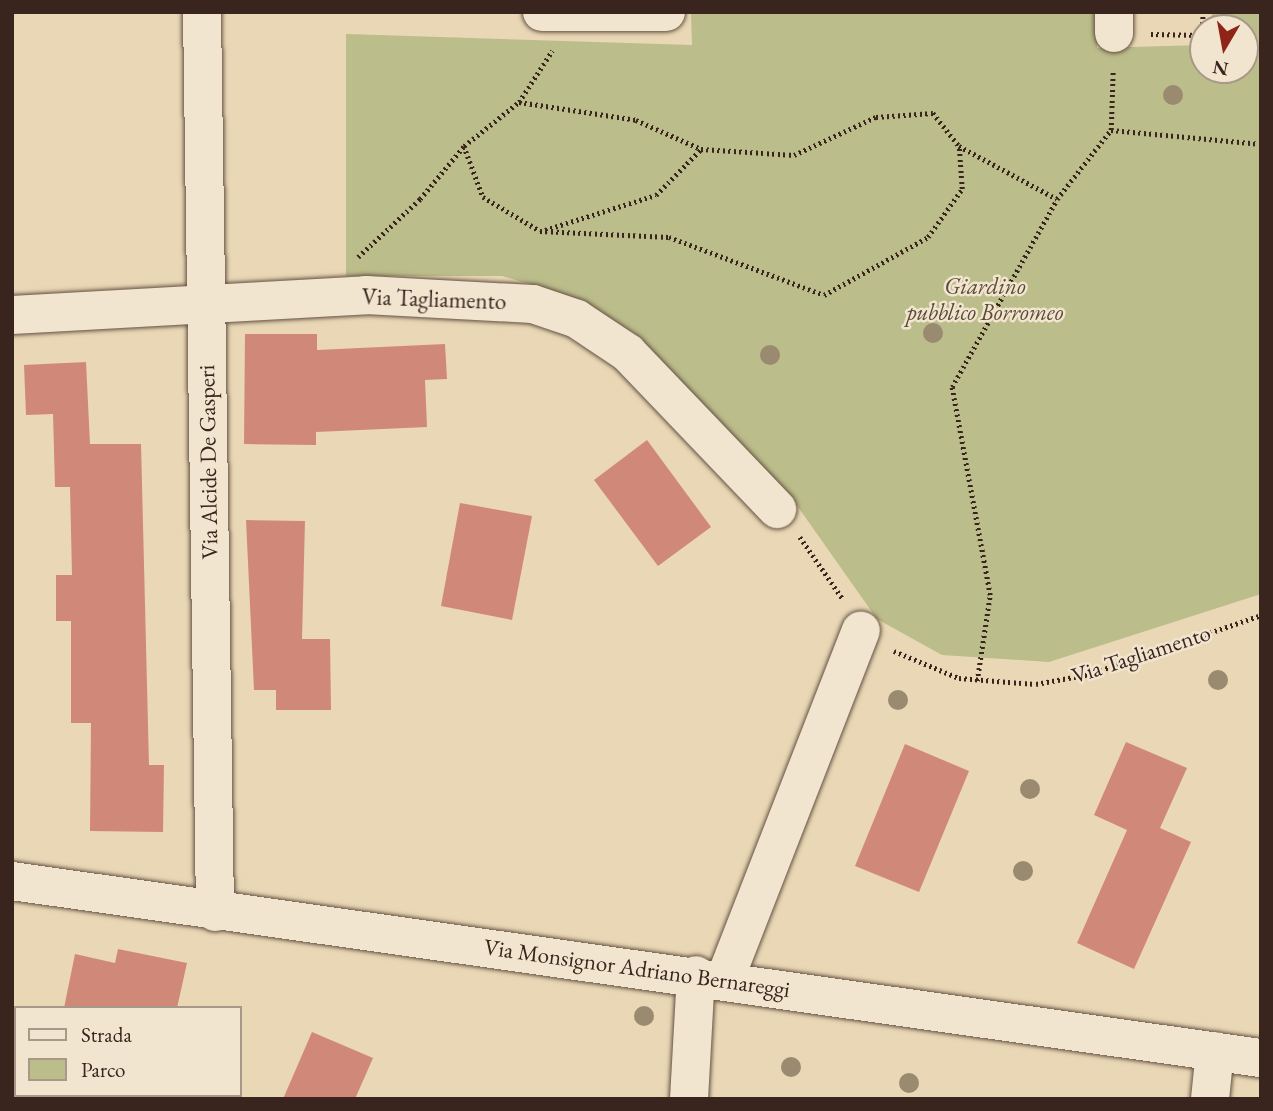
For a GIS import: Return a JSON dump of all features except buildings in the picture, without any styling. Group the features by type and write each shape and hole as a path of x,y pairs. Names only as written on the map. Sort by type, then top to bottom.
{"street":[{"name":"Via Alcide De Gasperi","path":"202,12 215,912"},
{"path":"542,12 666,14"},
{"name":"Via Tagliamento","path":"12,315 323,297 475,298 533,304 577,319 628,353 778,509"},
{"path":"689,1099 710,977 861,631"},
{"name":"Via Monsignor Adriano Bernareggi","path":"12,881 215,912 710,977 1261,1058"},
{"path":"1210,1099 1215,1051"}],"path":[{"path":"519,102 636,120 701,149 794,155 876,117 933,113 959,146 1057,199 1111,130 1114,23 1202,35 1203,12"},
{"path":"323,297 464,146 519,102 576,13"},
{"path":"1111,130 1261,144"},
{"path":"464,146 483,197 540,231 669,237 824,295 929,237 962,189 959,146"},
{"path":"540,231 656,195 701,149"},
{"name":"Via Tagliamento","path":"1057,199 952,387 990,595 977,681 1036,684 1090,674 1261,615"}],"green space":[{"name":"Giardino pubblico Borromeo","path":"691,12 1098,12 1097,48 1189,45 1189,84 1259,84 1259,14 1212,14 1261,12 1261,594 1049,662 942,655 877,619 791,497 633,332 561,293 502,276 346,276 346,34 692,45"}]}
